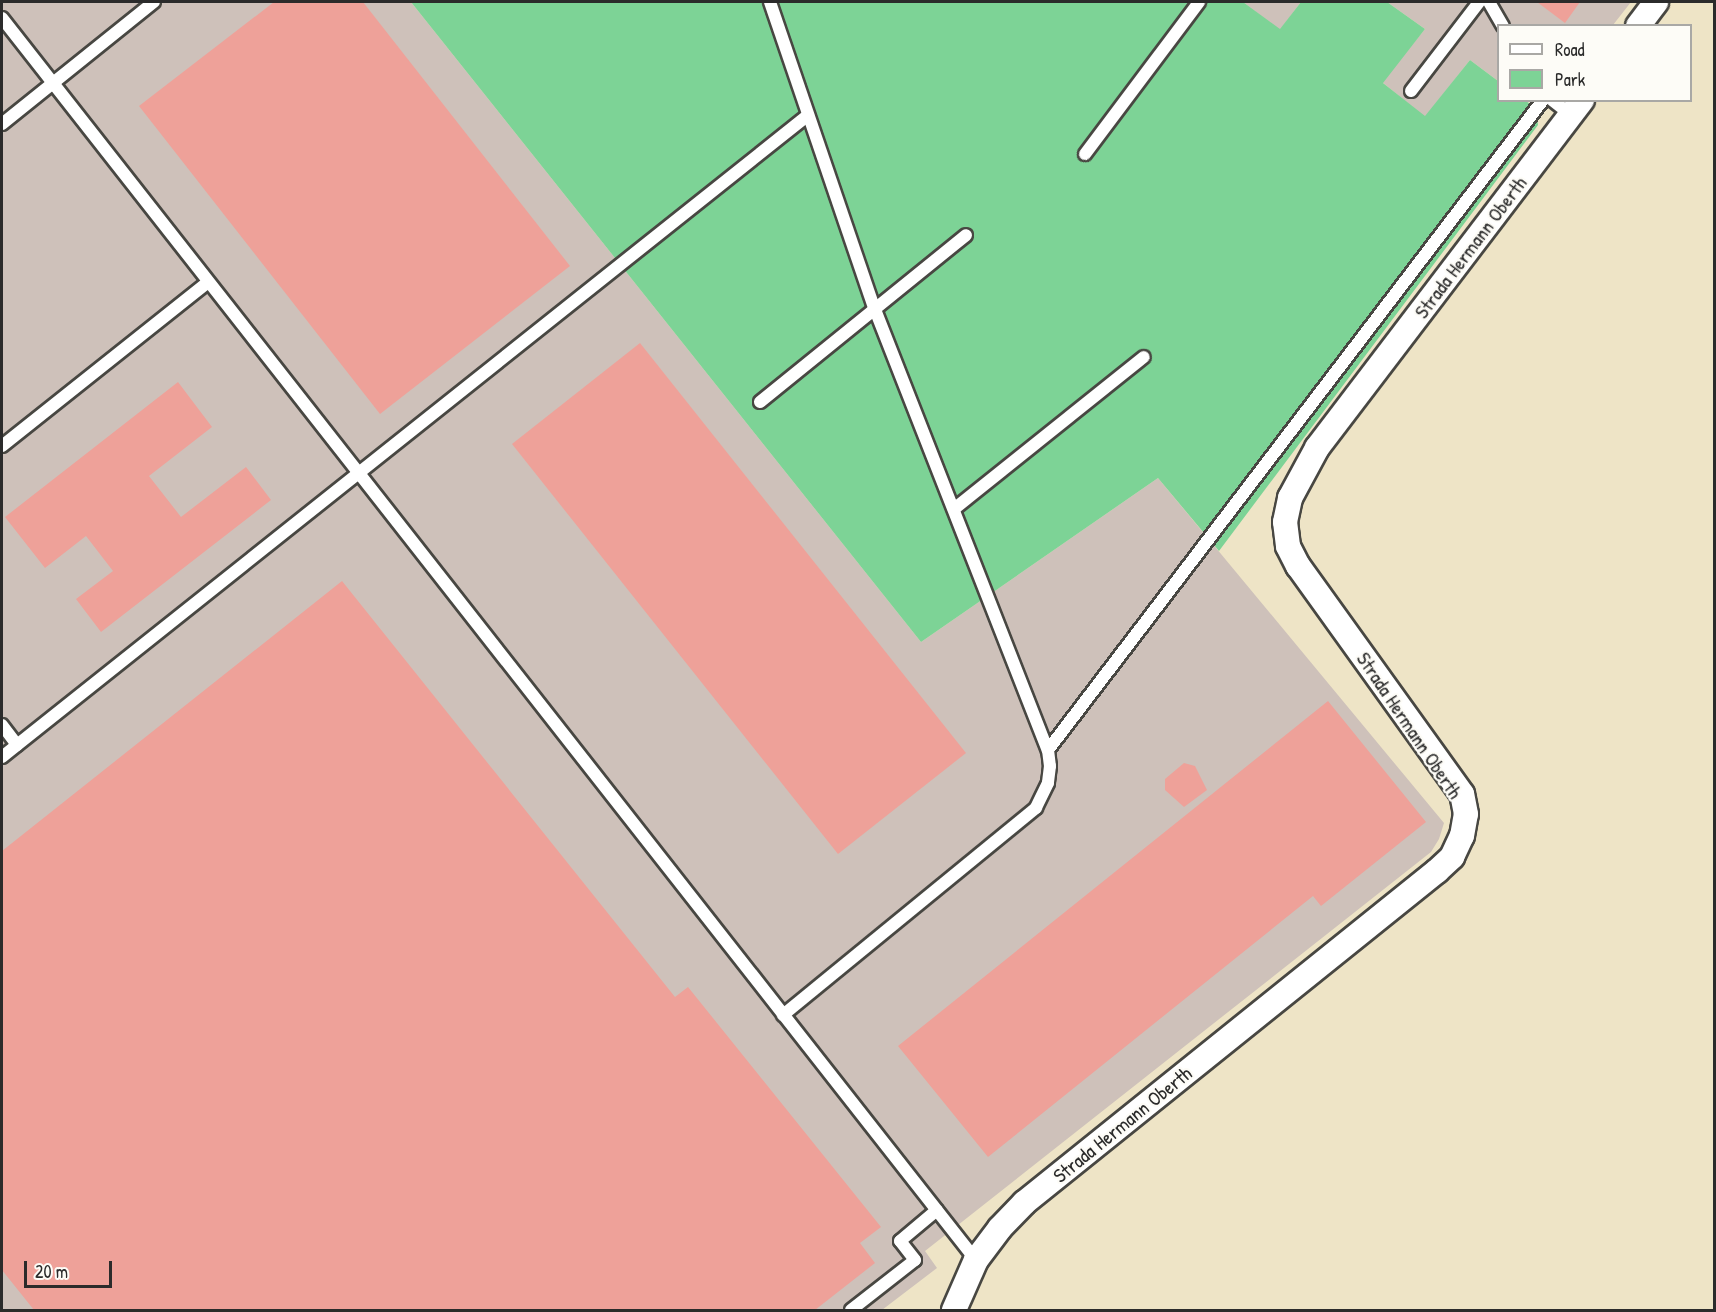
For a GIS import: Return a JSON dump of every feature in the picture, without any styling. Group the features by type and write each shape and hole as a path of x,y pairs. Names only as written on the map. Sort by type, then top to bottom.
{"street":[{"path":"1640,24 1656,2"},
{"name":"Strada Hermann Oberth","path":"954,1311 976,1260 1000,1228 1024,1203 1452,857 1462,836 1466,814 1462,794 1298,566 1288,546 1285,522 1290,498 1317,448 1576,108"}],"lane":[{"path":"2,124 153,2"},
{"path":"770,2 874,307 1048,750 1050,766 1048,783 1036,808 783,1015"},
{"path":"1085,154 1199,2"},
{"path":"1411,91 1479,2"},
{"path":"1489,2 1502,24"},
{"path":"2,18 976,1260"},
{"path":"1048,750 1540,102"},
{"path":"1558,102 1576,108"},
{"path":"2,757 807,116"},
{"path":"760,402 874,307 966,235"},
{"path":"2,446 208,282"},
{"path":"954,509 1144,357"},
{"path":"2,725 17,744"},
{"path":"851,1311 915,1260 900,1240 937,1210"}],"shaded area":[{"path":"2,2 411,2 921,642 1158,478 1444,823 1439,839 1431,852 925,1251 937,1268 882,1310 2,1310"},
{"path":"1243,2 1301,2 1280,30"},
{"path":"1387,2 1631,2 1614,24 1497,24 1497,80 1470,60 1425,117 1382,82 1425,29"}],"green space":[{"path":"411,2 1243,2 1280,29 1301,2 1387,2 1425,29 1383,83 1425,116 1470,60 1497,80 1497,102 1527,102 1536,108 1538,125 1219,551 1158,478 921,642"}],"building":[{"path":"274,2 363,2 570,266 380,414 139,106"},
{"path":"1537,2 1580,2 1565,23"},
{"path":"640,343 966,753 838,854 512,444"},
{"path":"178,382 212,427 149,476 181,517 246,467 271,500 101,632 76,599 113,571 86,536 45,568 5,517"},
{"path":"342,581 675,997 688,987 881,1227 860,1243 875,1263 815,1310 34,1310 2,1270 2,851"},
{"path":"1328,701 1426,822 1321,906 1313,896 988,1157 898,1046"},
{"path":"1184,763 1195,766 1207,790 1184,807 1165,790 1165,779"}]}
